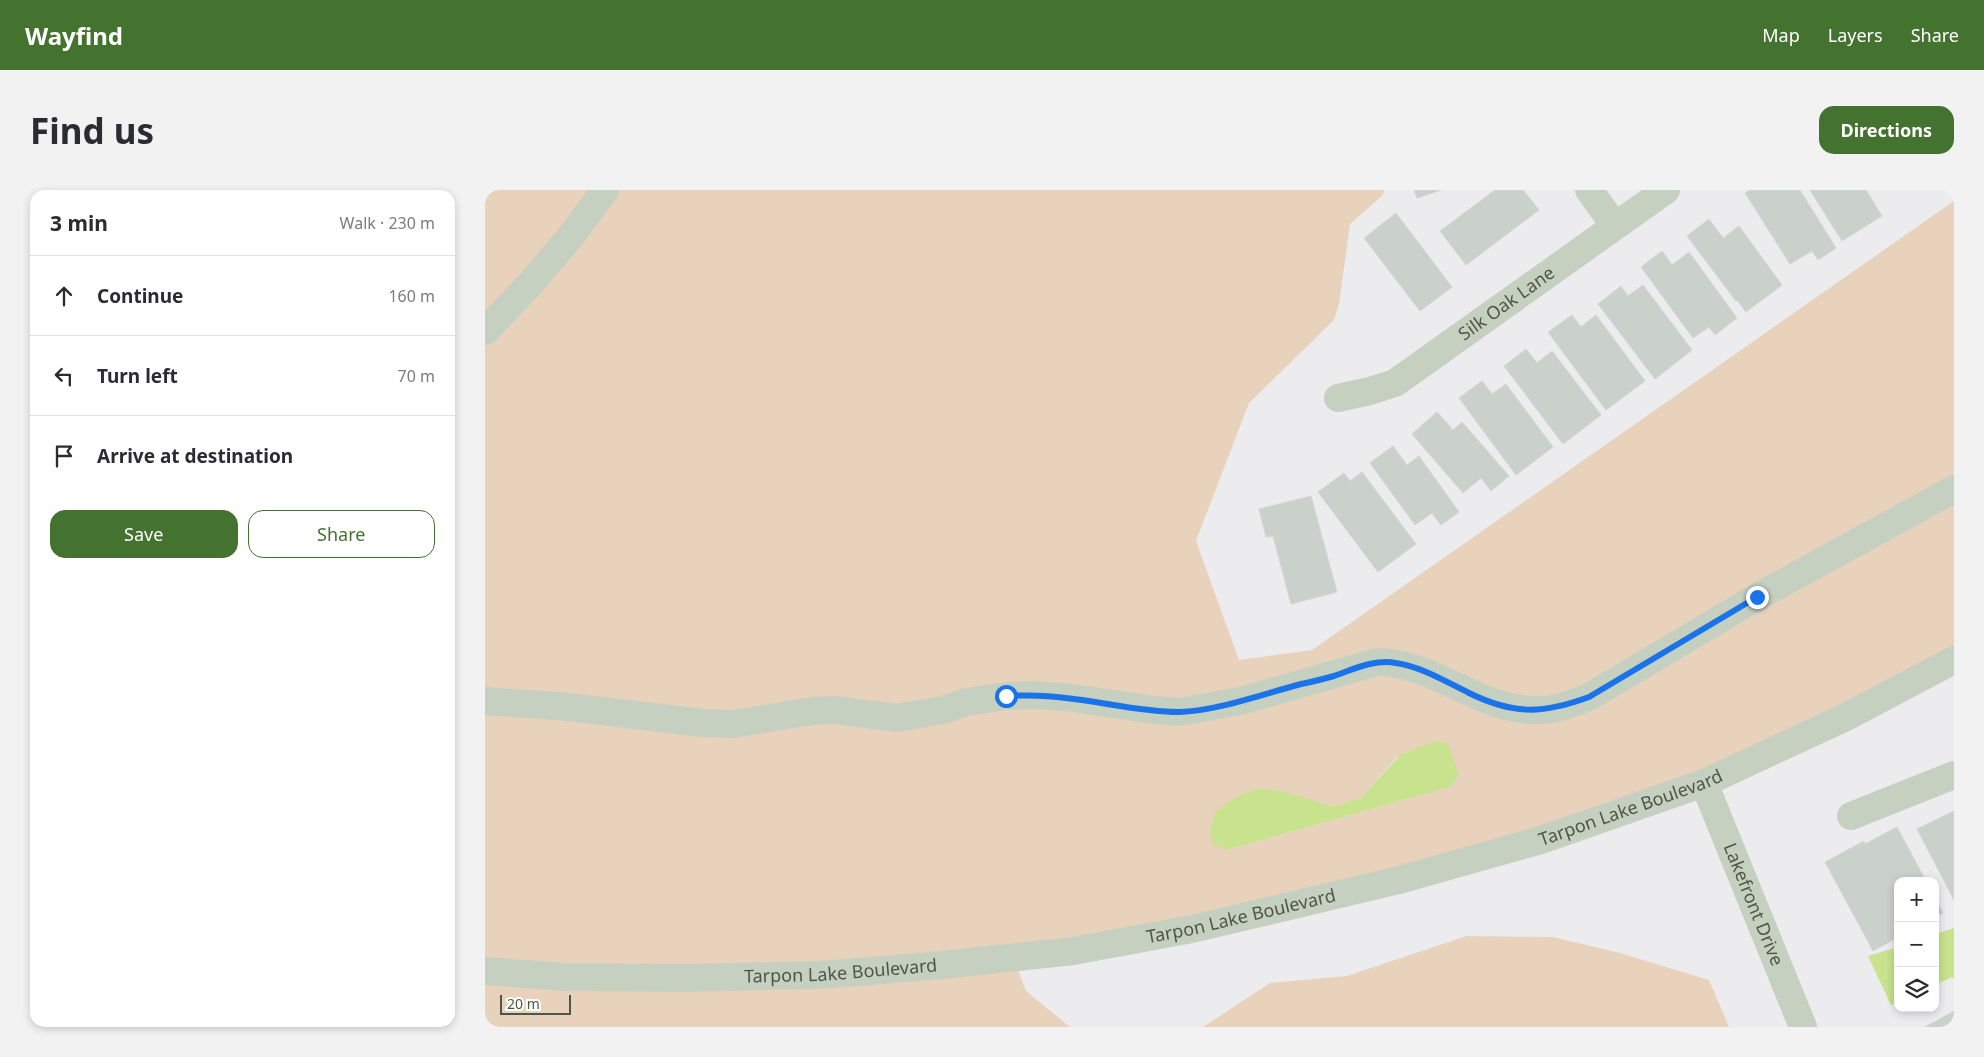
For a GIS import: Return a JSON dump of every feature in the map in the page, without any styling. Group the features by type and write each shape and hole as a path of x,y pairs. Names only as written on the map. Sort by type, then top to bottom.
{"street":[{"path":"485,330 530,284 571,236 605,190"},
{"path":"1589,190 1615,226"},
{"name":"Silk Oak Lane","path":"1338,398 1395,383 1666,190"},
{"path":"485,701 569,707 702,724 734,724 812,711 834,710 897,718 943,710 967,702 1006,696 1032,695 1066,697 1180,712 1244,700 1377,662 1394,662 1440,677 1469,693 1494,703 1517,709 1541,710 1564,706 1589,697 1741,606 1954,489"},
{"name":"Tarpon Lake Boulevard","path":"485,971 583,977 686,978 821,975 943,965 1073,951 1193,929 1399,880 1541,840 1704,783 1846,716 1954,660"},
{"path":"1851,816 1954,775"},
{"name":"Lakefront Drive","path":"1704,783 1803,1027"}],"shaded area":[{"path":"485,190 1384,190 1383,195 1350,224 1339,304 1334,320 1249,403 1196,541 1239,660 1312,650 1954,201 1954,646 1842,705 1700,771 1539,828 1398,867 1192,916 1072,938 943,952 822,962 687,965 566,964 485,958","holes":["1397,757 1459,775 1450,787 1227,850 1213,823 1269,789 1331,806 1362,797"]},
{"path":"1437,741 1448,744 1459,775 1450,787 1227,850 1213,844 1210,828 1213,823 1213,815 1227,803 1244,793 1256,789 1272,790 1335,806 1362,797 1401,754"},
{"path":"1954,928 1954,979 1952,977 1939,983 1939,967 1939,933"},
{"path":"1467,936 1553,937 1620,953 1709,980 1729,1027 1203,1027 1270,983 1347,976"},
{"path":"1894,948 1894,1004 1891,1005 1868,956"},
{"path":"1018,970 1026,991 1070,1027 485,1027 485,984"}],"building":[{"path":"1414,190 1441,190 1417,198"},
{"path":"1495,190 1523,190 1539,210 1466,265 1440,231"},
{"path":"1750,190 1800,190 1836,248 1818,260 1812,251 1790,264 1745,193"},
{"path":"1810,190 1866,190 1882,216 1842,241"},
{"path":"1396,213 1452,287 1420,311 1364,238"},
{"path":"1709,219 1723,238 1739,226 1782,285 1746,312 1687,236"},
{"path":"1662,251 1672,265 1689,252 1737,318 1715,335 1709,327 1693,338 1641,267"},
{"path":"1643,285 1692,350 1655,379 1598,304 1621,286 1628,296"},
{"path":"1572,315 1581,327 1596,315 1645,381 1606,410 1548,332"},
{"path":"1526,349 1537,363 1552,351 1601,415 1563,444 1504,366"},
{"path":"1482,381 1492,394 1506,384 1553,447 1516,475 1459,398"},
{"path":"1437,412 1453,430 1462,422 1509,476 1491,491 1481,478 1463,493 1412,434"},
{"path":"1393,446 1407,465 1419,456 1459,512 1441,525 1432,513 1415,525 1370,463"},
{"path":"1362,472 1416,544 1378,572 1318,492 1344,473 1350,481"},
{"path":"1311,496 1337,592 1291,604 1273,536 1266,537 1259,509"},
{"path":"1954,811 1954,900 1917,829"},
{"path":"1897,827 1924,877 1894,877 1894,939 1873,951 1825,862 1864,841 1865,844"},
{"path":"1939,906 1943,913 1939,915"},
{"path":"1954,1011 1954,1027 1925,1027"}],"route":[{"path":"1006,696 1066,697 1180,712 1244,700 1377,662 1394,662 1440,677 1469,693 1494,703 1517,709 1541,710 1564,706 1589,697 1757,597"}]}
